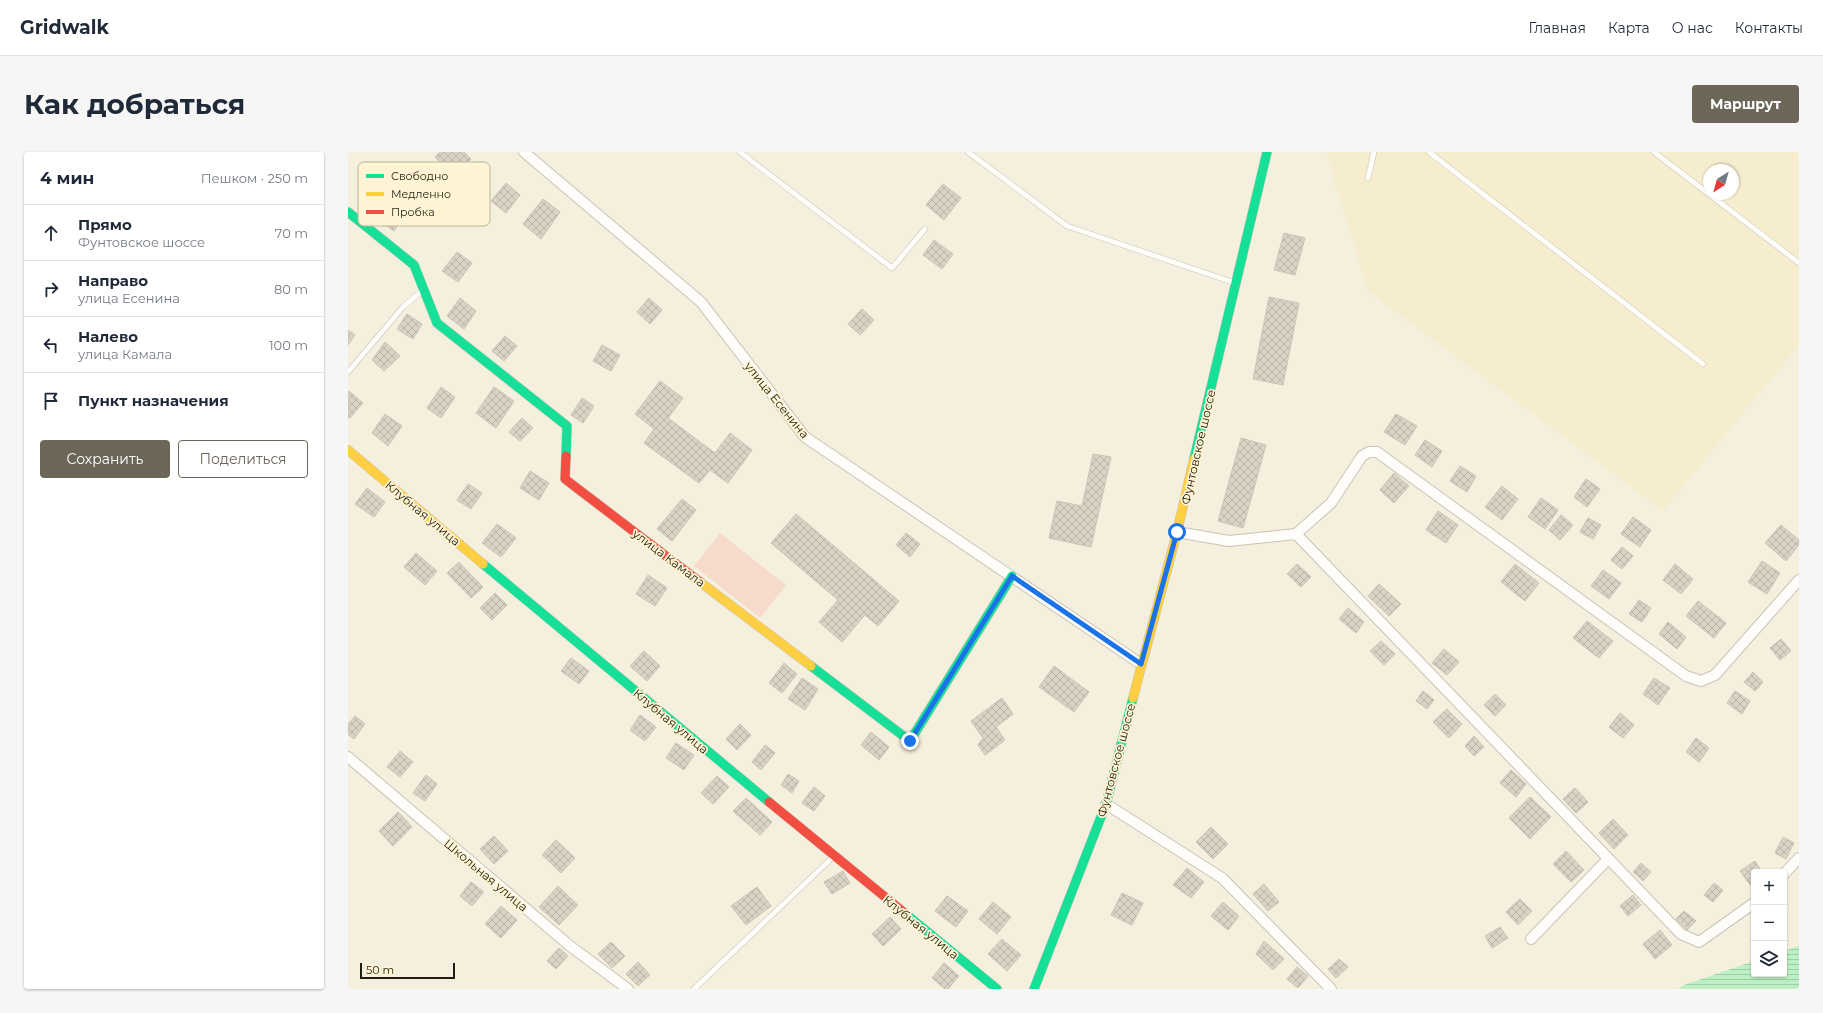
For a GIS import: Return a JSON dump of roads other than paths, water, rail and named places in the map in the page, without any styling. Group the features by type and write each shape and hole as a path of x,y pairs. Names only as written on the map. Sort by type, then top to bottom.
{"street":[{"name":"Фунтовское шоссе","path":"1034,989 1106,804 1141,664 1177,532 1267,152"},
{"name":"улица Есенина","path":"526,153 701,302 804,437 1141,664"},
{"name":"улица Камала","path":"348,212 358,220"},
{"name":"улица Камала","path":"365,226 414,265 437,323 568,426 565,479 910,741 1012,576"},
{"name":"Клубная улица","path":"348,450 834,856 997,989"},
{"path":"1177,532 1229,541 1296,534 1331,503 1362,456 1369,452 1377,452 1686,676 1701,681 1715,675 1799,580"},
{"path":"1296,534 1681,934 1699,942 1751,905"},
{"name":"Школьная улица","path":"348,757 570,946 628,989"},
{"path":"1106,804 1222,878 1331,989"},
{"path":"1787,871 1799,858"},
{"path":"1531,939 1608,859"}],"lane":[{"path":"740,152 892,268 925,229"},
{"path":"968,152 1067,226 1236,283"},
{"path":"1368,178 1374,152"},
{"path":"1429,152 1704,364"},
{"path":"1654,152 1799,263"},
{"path":"348,372 403,307 424,290"},
{"path":"694,989 834,856"}]}
